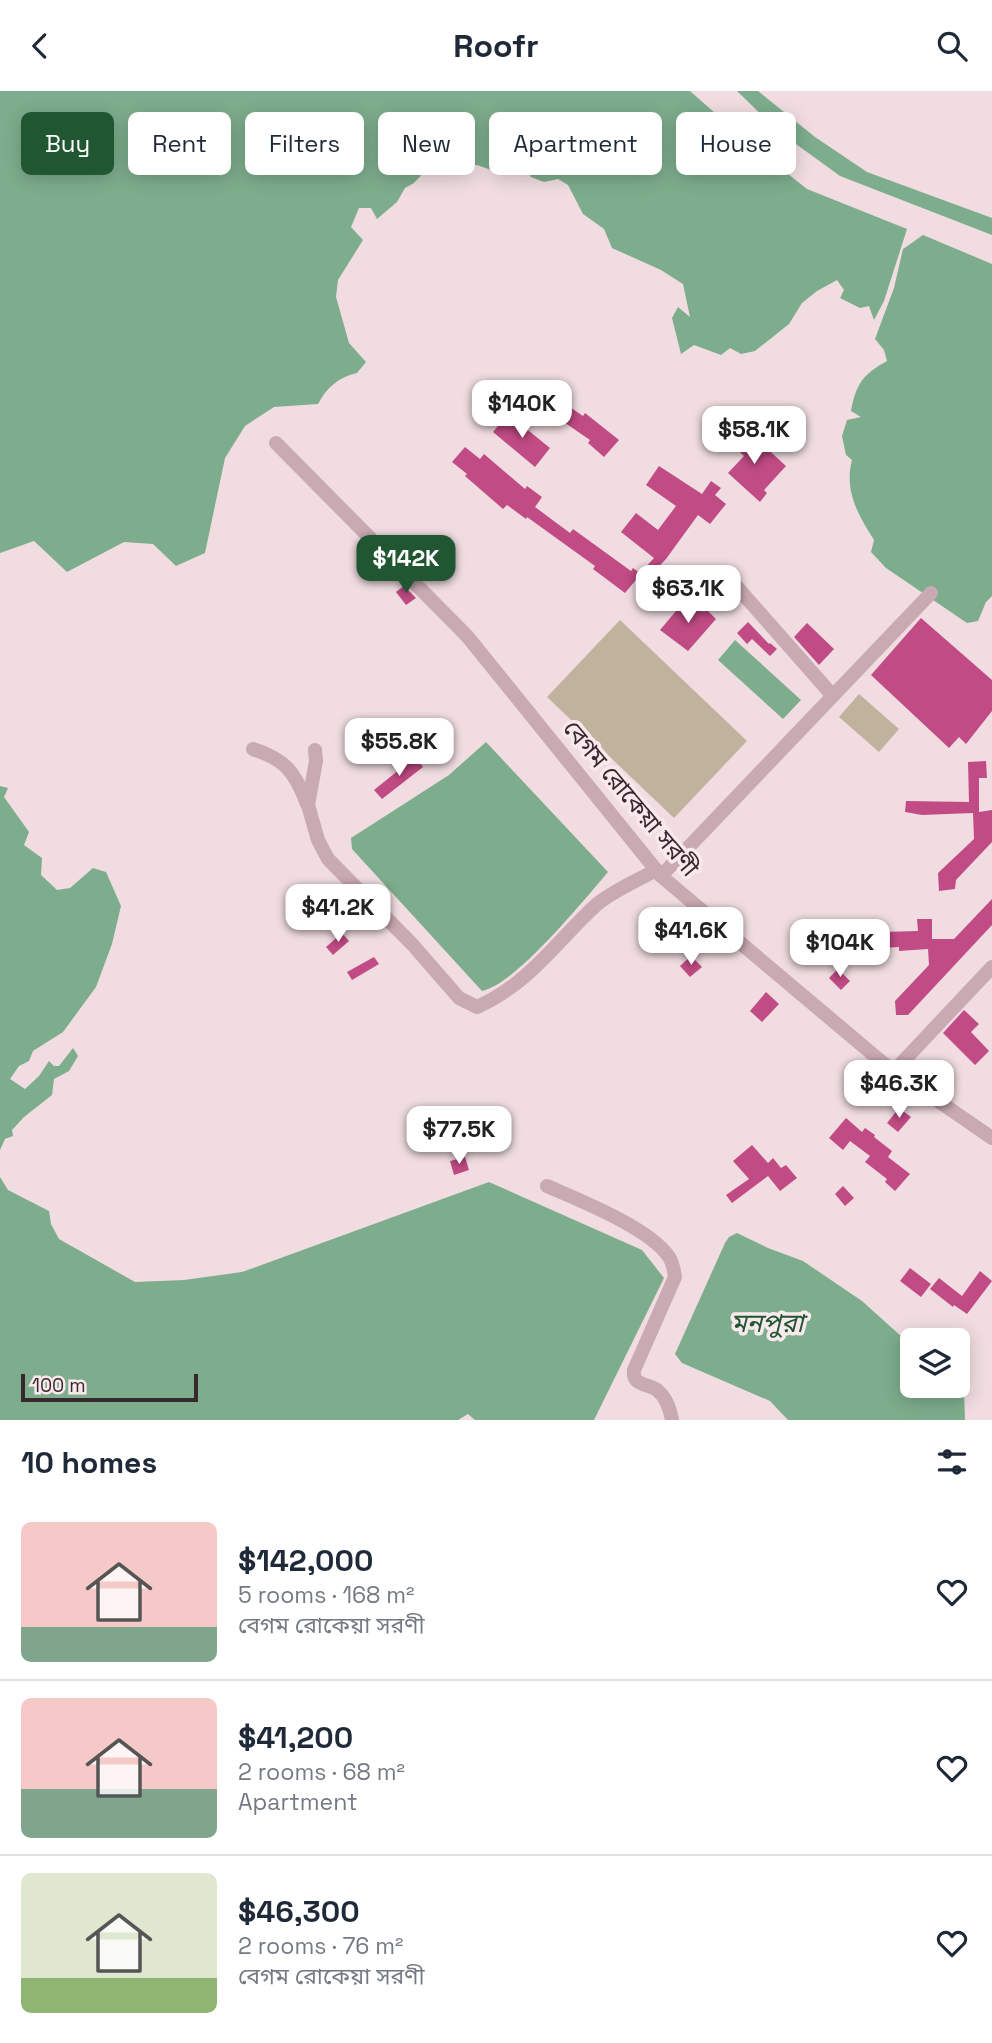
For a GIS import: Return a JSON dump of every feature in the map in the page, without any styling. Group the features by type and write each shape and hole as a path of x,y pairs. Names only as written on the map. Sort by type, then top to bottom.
{"street":[{"name":"বেগম রোকেয়া সরণী","path":"276,443 467,636 659,873 883,1063 992,1138"},
{"path":"729,578 833,696"},
{"path":"253,749 286,765 296,778 308,805 318,840 328,859 412,944 459,998 477,1007 497,998 534,970 597,904 659,873 932,593"},
{"path":"308,805 316,761 315,751"},
{"path":"895,1070 992,967"},
{"path":"547,1186 642,1233 668,1255 675,1277 633,1377 636,1382 656,1389 669,1408 672,1420"}],"shaded area":[{"path":"620,620 747,741 674,818 547,697"},
{"path":"859,694 899,729 879,752 839,717"}],"water":[{"path":"0,91 690,91 714,112 676,112 676,175 789,175 807,189 907,229 884,301 874,320 869,306 860,308 840,298 844,290 837,280 802,303 789,324 755,351 741,354 730,348 721,355 694,345 681,354 672,318 678,307 690,317 683,284 661,270 612,248 604,229 583,214 568,185 558,179 544,182 530,175 662,175 662,112 489,112 489,169 475,166 475,112 378,112 378,175 421,175 405,188 397,202 377,219 371,208 359,208 351,227 363,240 338,280 336,297 349,343 366,362 357,373 334,384 318,404 274,407 245,426 225,458 205,553 176,566 153,544 124,542 67,572 34,541 0,553"},
{"path":"737,91 758,91 784,112 759,112"},
{"path":"796,122 867,172 992,218 992,235 840,176 796,144"},
{"path":"923,235 992,264 992,596 986,602 978,621 967,623 886,568 871,552 874,540 854,502 850,482 852,460 846,455 842,436 847,420 861,417 851,411 858,387 866,375 887,361 884,350 875,339 894,288 903,249"},
{"path":"735,640 801,700 783,719 718,660"},
{"path":"486,742 608,872 530,958 496,985 482,991 352,849 351,838 449,775"},
{"path":"0,786 8,788 4,797 29,832 24,845 42,858 41,875 57,890 70,888 93,868 106,872 121,906 112,944 96,987 63,1032 33,1051 29,1061 19,1066 10,1079 25,1089 39,1076 49,1061 54,1066 59,1066 73,1048 78,1056 69,1071 54,1079 52,1095 24,1117 12,1130 13,1136 5,1139 0,1150"},
{"path":"0,1177 8,1190 49,1211 51,1224 59,1239 135,1282 184,1280 242,1272 489,1182 642,1250 664,1278 594,1420 475,1420 468,1414 458,1420 0,1420"},
{"name":"মনপুরা","path":"737,1233 803,1261 862,1301 900,1335 900,1398 964,1398 965,1420 788,1420 770,1401 682,1363 675,1354 729,1237"}],"building":[{"path":"536,384 583,416 585,413 619,440 604,457 588,443 590,440 527,397"},
{"path":"508,414 550,448 535,467 493,432"},
{"path":"732,426 754,452 762,444 786,466 764,490 767,493 760,502 728,473 744,456 722,435"},
{"path":"465,447 480,459 484,454 525,489 527,486 542,497 535,507 570,533 573,529 631,571 633,568 641,574 625,593 593,569 595,566 527,517 526,519 507,505 503,509 452,462"},
{"path":"659,466 702,494 711,481 721,488 715,495 726,504 710,524 698,515 650,576 643,570 654,558 621,532 636,513 658,530 676,506 646,485"},
{"path":"404,586 416,598 406,605 396,592"},
{"path":"687,598 704,612 706,609 716,619 688,651 660,630"},
{"path":"921,618 992,680 992,711 966,744 959,737 949,748 871,675"},
{"path":"748,622 777,649 770,656 752,639 747,644 737,633"},
{"path":"807,623 834,649 819,665 794,637"},
{"path":"415,757 423,767 382,799 374,790"},
{"path":"986,761 987,778 979,778 979,812 992,810 992,842 956,880 955,889 939,891 938,873 974,839 973,813 922,815 905,812 906,801 969,802 968,762"},
{"path":"992,899 992,925 908,1015 896,1015 895,1001 929,965 928,949 899,951 899,947 881,948 881,932 918,931 917,919 932,919 932,939 954,939"},
{"path":"342,933 349,941 333,955 326,947"},
{"path":"691,956 702,967 690,977 680,966"},
{"path":"374,957 379,964 352,980 347,972"},
{"path":"838,969 850,981 841,990 829,978"},
{"path":"766,992 779,1004 762,1022 750,1011"},
{"path":"964,1010 979,1024 971,1032 989,1051 975,1065 943,1033"},
{"path":"899,1108 911,1117 898,1132 887,1123"},
{"path":"846,1118 862,1132 865,1128 875,1135 874,1137 892,1151 888,1157 910,1174 895,1191 885,1182 887,1179 865,1162 870,1156 850,1141 843,1150 829,1138"},
{"path":"752,1145 768,1163 773,1158 781,1168 786,1165 797,1178 780,1191 768,1176 732,1203 726,1195 749,1179 733,1161"},
{"path":"465,1157 469,1170 454,1175 450,1161"},
{"path":"843,1186 854,1198 845,1206 835,1194"},
{"path":"910,1268 931,1284 921,1297 900,1281"},
{"path":"980,1271 992,1281 967,1314 930,1289 939,1278 962,1296"}]}
